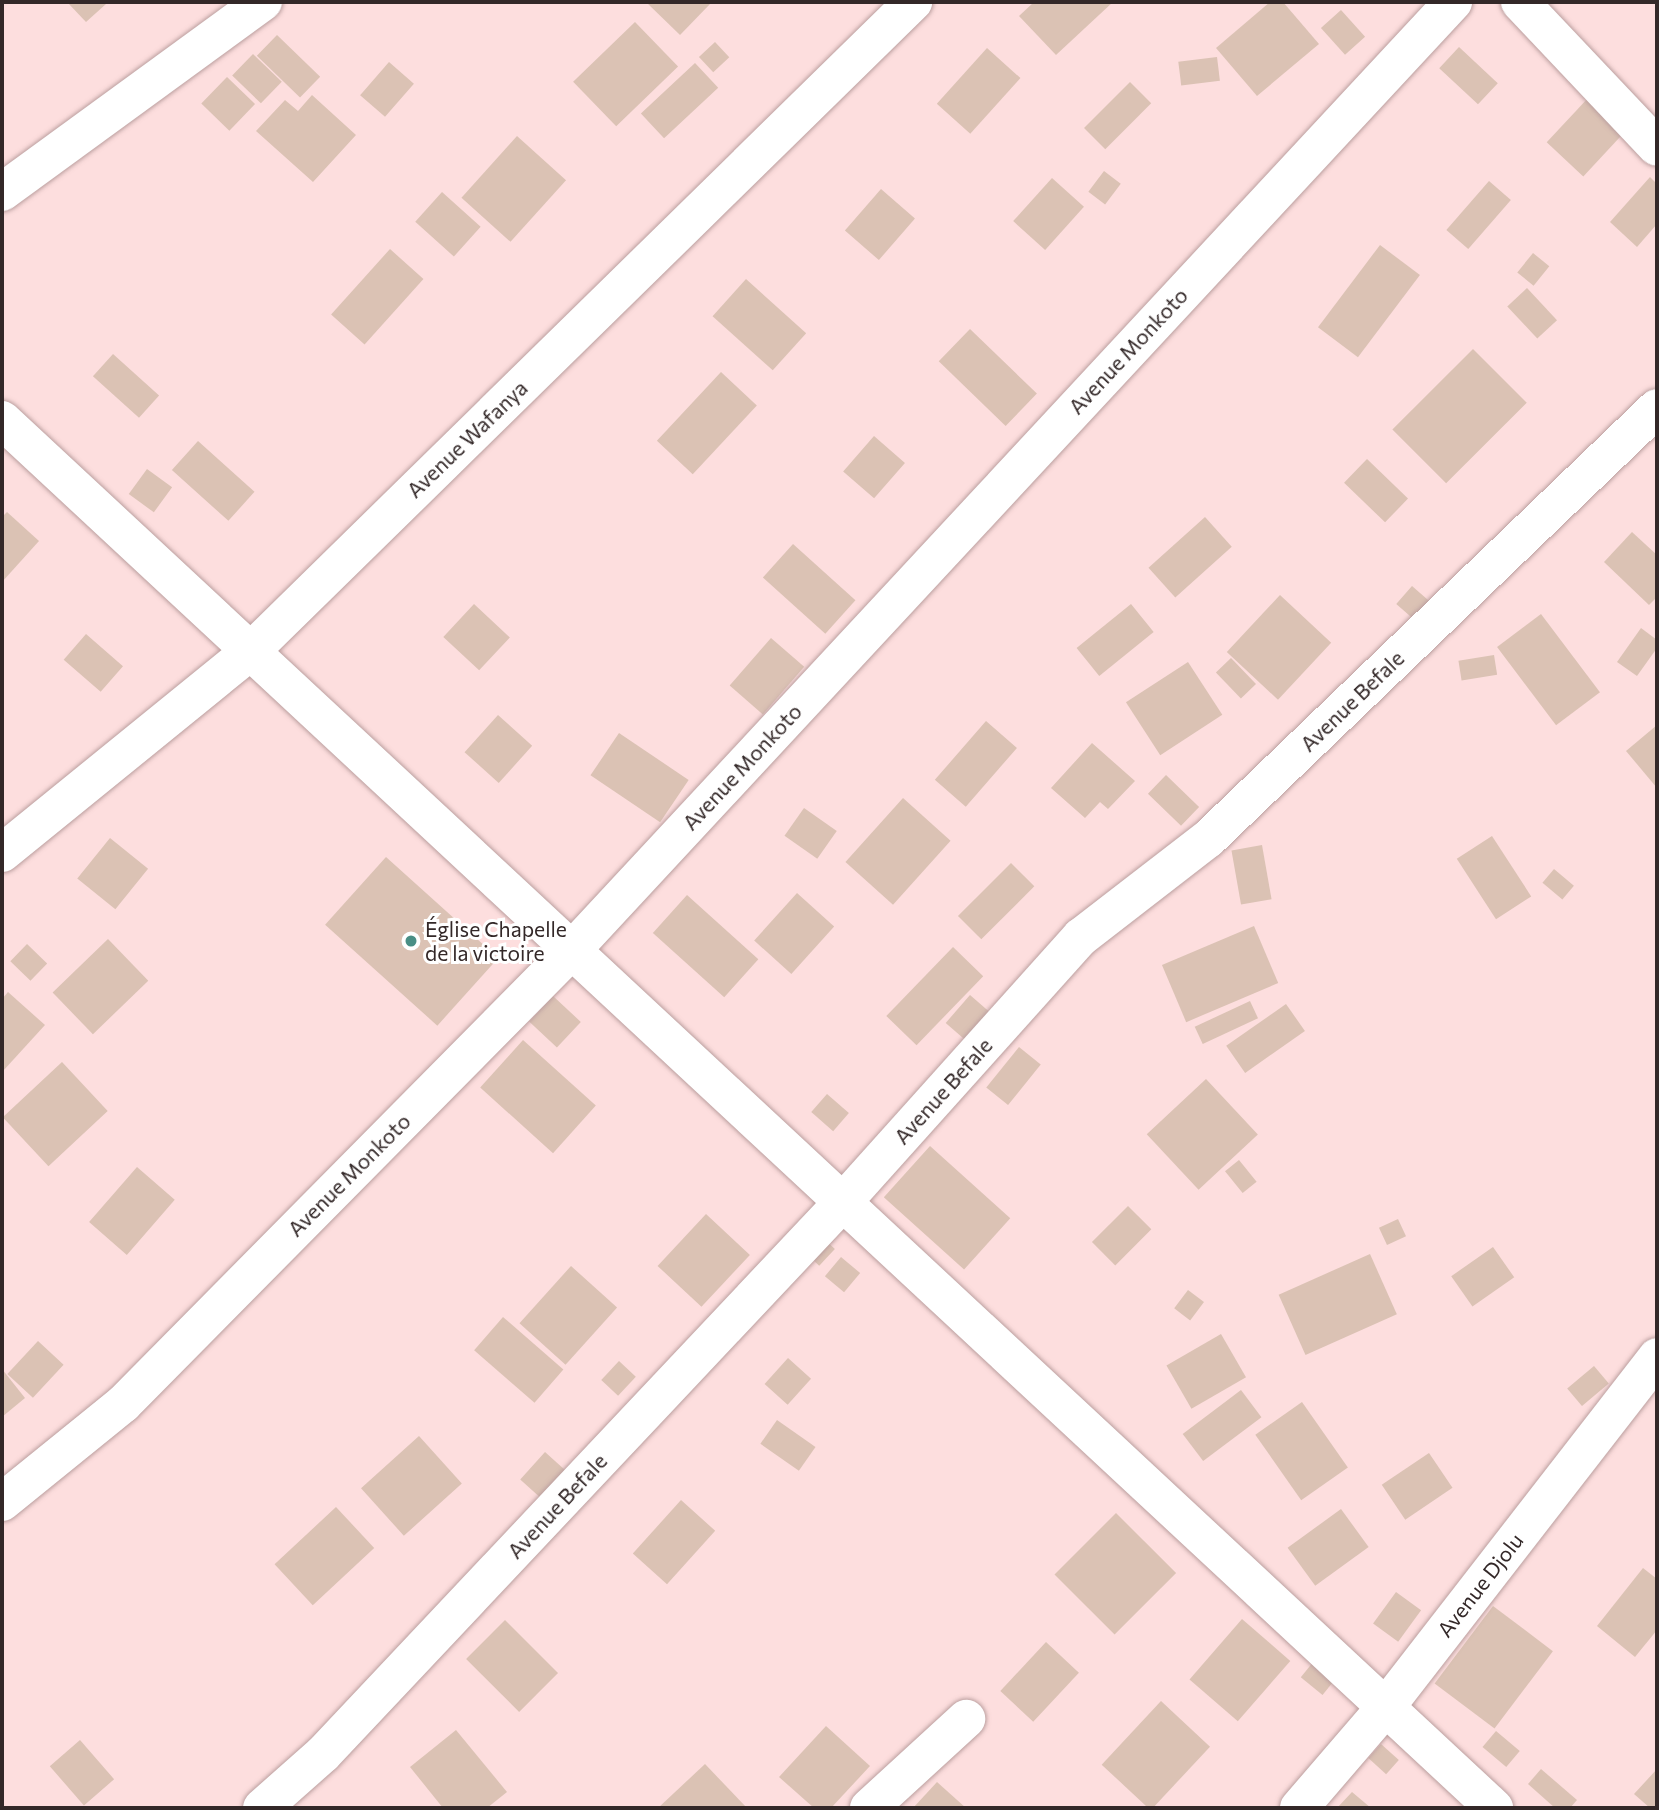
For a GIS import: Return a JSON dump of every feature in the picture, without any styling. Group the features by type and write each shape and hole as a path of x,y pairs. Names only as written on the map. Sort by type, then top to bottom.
{"street":[{"path":"2,192 263,2"},
{"name":"Avenue Wafanya","path":"2,853 252,650 913,2"},
{"name":"Avenue Monkoto","path":"2,1502 123,1404 573,949 1453,2"},
{"path":"1520,2 1657,147"},
{"name":"Avenue Befale","path":"262,1808 323,1754 843,1202 1081,937 1208,838 1657,408"},
{"path":"2,420 106,522 252,650 1494,1808"},
{"name":"Avenue Djolu","path":"1299,1808 1385,1709 1657,1357"},
{"path":"869,1808 966,1719"}],"building":[{"path":"67,2 103,2 106,4 86,22"},
{"path":"646,2 712,2 680,35"},
{"path":"1034,2 1113,2 1056,55 1019,16"},
{"path":"1270,2 1283,2 1319,44 1257,96 1216,48"},
{"path":"1341,10 1365,37 1345,55 1321,28"},
{"path":"635,22 678,67 616,126 573,82"},
{"path":"277,35 320,77 300,98 257,56"},
{"path":"715,42 729,57 713,72 699,57"},
{"path":"1459,47 1498,83 1478,104 1439,68"},
{"path":"987,48 1020,78 970,134 937,104"},
{"path":"253,54 282,82 261,103 232,76"},
{"path":"1217,57 1220,81 1181,86 1178,62"},
{"path":"389,62 414,84 385,117 360,95"},
{"path":"695,63 718,88 664,138 641,113"},
{"path":"227,77 255,104 229,131 201,104"},
{"path":"1130,82 1151,103 1105,149 1084,128"},
{"path":"312,95 356,135 313,182 256,131 285,100 298,111"},
{"path":"1589,97 1626,131 1583,176 1547,142"},
{"path":"517,136 566,180 511,242 461,198"},
{"path":"1104,171 1121,184 1105,204 1088,192"},
{"path":"1650,177 1657,184 1657,224 1637,247 1610,222"},
{"path":"1052,178 1084,207 1045,250 1013,221"},
{"path":"1489,181 1511,200 1468,249 1446,230"},
{"path":"881,189 915,219 879,260 845,231"},
{"path":"442,192 481,227 454,257 415,222"},
{"path":"1380,245 1420,275 1358,357 1318,327"},
{"path":"390,249 423,279 365,345 331,314"},
{"path":"1533,253 1549,266 1534,286 1517,272"},
{"path":"746,279 806,333 773,370 713,316"},
{"path":"1527,288 1557,320 1537,339 1507,306"},
{"path":"970,329 1037,394 1006,426 939,361"},
{"path":"1473,349 1527,403 1446,483 1392,430"},
{"path":"113,354 159,395 139,418 93,376"},
{"path":"721,372 757,405 693,474 657,441"},
{"path":"874,436 905,463 874,498 843,471"},
{"path":"198,441 254,492 228,521 172,470"},
{"path":"1367,459 1408,499 1385,522 1344,483"},
{"path":"147,469 172,487 154,512 129,494"},
{"path":"7,512 39,541 2,582 2,517"},
{"path":"1205,517 1232,547 1175,598 1149,568"},
{"path":"1632,532 1657,555 1657,597 1649,605 1604,562"},
{"path":"793,544 855,600 825,634 763,577"},
{"path":"1412,586 1435,606 1419,624 1396,604"},
{"path":"1280,595 1331,643 1278,700 1227,652"},
{"path":"474,604 510,637 479,670 443,637"},
{"path":"1131,604 1154,632 1099,676 1077,648"},
{"path":"1541,614 1600,692 1556,725 1497,647"},
{"path":"1641,628 1657,640 1657,648 1637,676 1617,662"},
{"path":"86,634 123,666 101,692 64,660"},
{"path":"771,638 804,667 763,714 730,686"},
{"path":"1494,655 1497,675 1462,680 1458,661"},
{"path":"1231,658 1256,684 1241,698 1216,673"},
{"path":"1188,662 1222,715 1160,755 1126,702"},
{"path":"498,715 532,746 499,783 465,752"},
{"path":"986,721 1017,748 966,807 935,780"},
{"path":"1657,725 1657,788 1626,751"},
{"path":"619,733 689,780 660,822 590,775"},
{"path":"1092,743 1135,781 1108,809 1100,802 1085,818 1051,788"},
{"path":"1166,775 1199,807 1181,826 1148,794"},
{"path":"903,798 951,841 893,905 845,862"},
{"path":"804,808 837,831 817,859 784,836"},
{"path":"1492,836 1531,896 1496,919 1457,859"},
{"path":"110,838 148,869 115,909 77,878"},
{"path":"1262,845 1272,899 1241,905 1231,850"},
{"name":"Église Chapelle de la victoire","path":"386,857 498,958 437,1026 325,925"},
{"path":"1011,863 1034,886 981,939 958,916"},
{"path":"1554,869 1574,886 1562,900 1542,883"},
{"path":"797,893 834,926 791,974 754,941"},
{"path":"687,895 758,959 724,997 653,933"},
{"path":"1254,926 1278,983 1186,1022 1162,965"},
{"path":"108,939 148,981 93,1034 53,992"},
{"path":"27,944 47,963 30,981 10,961"},
{"path":"953,947 983,976 917,1045 886,1016"},
{"path":"8,992 45,1025 3,1071 2,999"},
{"path":"970,995 992,1014 968,1042 946,1023"},
{"path":"553,996 581,1022 557,1048 529,1022"},
{"path":"1250,1001 1258,1018 1203,1044 1195,1027"},
{"path":"1286,1004 1305,1031 1245,1073 1226,1046"},
{"path":"523,1040 596,1106 553,1153 480,1088"},
{"path":"1019,1047 1041,1065 1008,1105 986,1087"},
{"path":"62,1062 108,1111 48,1166 3,1117"},
{"path":"1206,1079 1258,1135 1199,1190 1147,1134"},
{"path":"827,1094 849,1113 833,1131 811,1112"},
{"path":"930,1146 1010,1218 964,1270 884,1197"},
{"path":"1239,1160 1257,1182 1243,1193 1225,1171"},
{"path":"137,1167 175,1200 127,1255 89,1222"},
{"path":"1128,1206 1151,1229 1115,1265 1092,1242"},
{"path":"706,1214 750,1255 701,1307 658,1266"},
{"path":"1398,1219 1406,1236 1387,1245 1379,1228"},
{"path":"821,1236 835,1249 819,1266 805,1253"},
{"path":"1493,1247 1514,1277 1472,1307 1451,1276"},
{"path":"1370,1254 1397,1314 1305,1355 1279,1295"},
{"path":"841,1257 860,1273 844,1292 825,1276"},
{"path":"571,1266 617,1307 566,1365 519,1323"},
{"path":"1188,1290 1204,1302 1190,1320 1174,1308"},
{"path":"503,1317 563,1369 535,1403 474,1350"},
{"path":"1221,1334 1246,1377 1191,1409 1166,1366"},
{"path":"38,1341 64,1365 33,1398 7,1374"},
{"path":"788,1358 811,1379 788,1405 765,1384"},
{"path":"619,1361 636,1377 618,1396 601,1380"},
{"path":"1594,1366 1609,1384 1582,1406 1567,1388"},
{"path":"2,1369 25,1398 2,1417"},
{"path":"1241,1390 1261,1417 1203,1461 1183,1434"},
{"path":"1302,1402 1348,1468 1301,1500 1255,1435"},
{"path":"777,1420 816,1447 799,1471 760,1444"},
{"path":"419,1436 462,1484 404,1536 361,1488"},
{"path":"545,1452 566,1471 541,1498 520,1479"},
{"path":"1429,1453 1452,1488 1405,1520 1382,1485"},
{"path":"681,1500 715,1531 667,1584 633,1554"},
{"path":"336,1507 374,1548 313,1605 275,1564"},
{"path":"1341,1509 1369,1547 1315,1586 1288,1548"},
{"path":"1116,1513 1176,1573 1115,1635 1054,1575"},
{"path":"1643,1568 1657,1579 1657,1630 1635,1657 1597,1626"},
{"path":"1396,1592 1421,1610 1398,1642 1373,1624"},
{"path":"1493,1606 1553,1651 1495,1729 1435,1683"},
{"path":"1242,1619 1290,1661 1238,1721 1190,1679"},
{"path":"505,1620 558,1673 519,1712 466,1659"},
{"path":"1046,1642 1079,1673 1033,1722 1000,1691"},
{"path":"1314,1661 1336,1679 1323,1695 1301,1677"},
{"path":"1161,1701 1210,1747 1153,1808 1148,1808 1102,1765"},
{"path":"826,1726 870,1766 831,1808 814,1808 779,1777"},
{"path":"456,1730 507,1792 487,1808 443,1808 410,1767"},
{"path":"1496,1731 1520,1751 1506,1767 1483,1747"},
{"path":"80,1740 114,1779 84,1805 50,1766"},
{"path":"1381,1744 1399,1760 1386,1774 1368,1758"},
{"path":"705,1764 747,1808 658,1808"},
{"path":"1541,1769 1577,1800 1570,1808 1555,1808 1528,1784"},
{"path":"1657,1769 1657,1808 1650,1808 1634,1794"},
{"path":"937,1782 966,1808 913,1808"},
{"path":"1352,1792 1371,1808 1337,1808"}],"place":[{"name":"Église Chapelle de la victoire","path":"411,941"}]}
